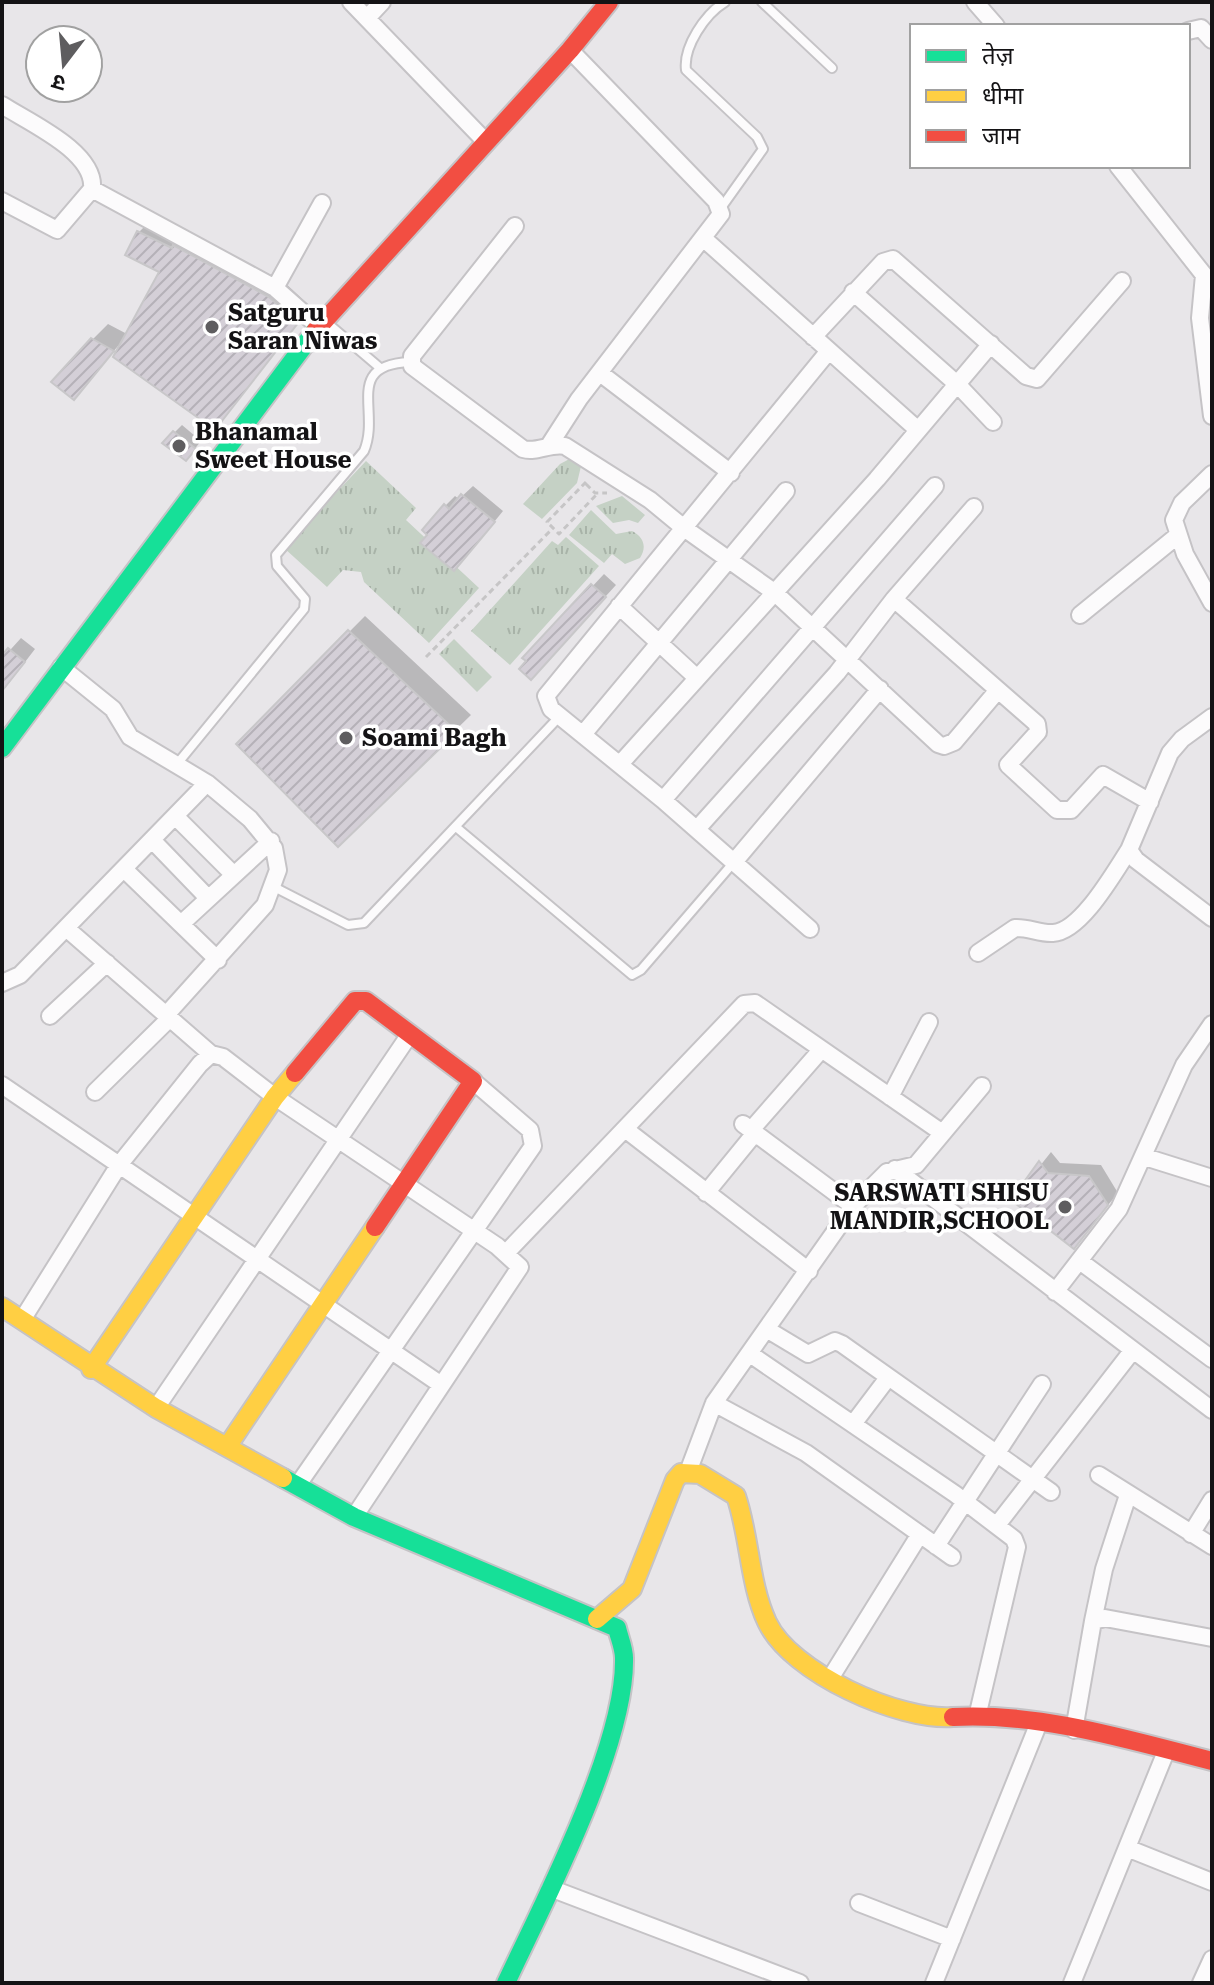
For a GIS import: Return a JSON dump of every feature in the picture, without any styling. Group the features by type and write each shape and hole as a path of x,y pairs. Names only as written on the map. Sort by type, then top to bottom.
{"street":[{"path":"351,2 485,141"},
{"path":"368,17 382,2"},
{"path":"2,748 321,323 570,50 609,2"},
{"path":"975,2 994,24"},
{"path":"1190,31 1201,28 1212,40"},
{"path":"550,444 600,373 721,216 720,209 570,50"},
{"path":"2,105 80,156 92,172 92,189 63,227 57,230 2,201"},
{"path":"1120,168 1208,272 1200,318 1212,416"},
{"path":"92,189 275,288 321,323"},
{"path":"275,288 322,203"},
{"path":"515,226 410,362 523,449 531,451 550,444 576,450 650,500 774,592 944,746 954,742 998,690"},
{"path":"703,238 918,430"},
{"path":"813,337 883,262 896,260 1026,376 1037,379 1122,281"},
{"path":"853,292 958,385 993,422"},
{"path":"620,764 958,385 991,344"},
{"path":"810,929 697,829 561,716 549,705 548,690 731,473 828,352"},
{"path":"600,373 731,473"},
{"path":"1212,474 1176,511 1177,536 1212,603"},
{"path":"663,800 935,486"},
{"path":"584,733 786,491"},
{"path":"697,829 837,673 846,657 974,507"},
{"path":"1080,615 1177,536"},
{"path":"894,599 1039,727 1008,762 1009,768 1057,810 1065,813 1071,810 1103,775 1150,802"},
{"path":"619,606 696,677"},
{"path":"61,667 113,709 130,737 207,783 250,819 271,841 278,870 265,905 168,1016 95,1092"},
{"path":"734,862 880,689"},
{"path":"978,953 1015,928 1051,934 1061,931 1093,903 1129,850 1175,746 1212,717"},
{"path":"2,983 20,975 154,842 207,783"},
{"path":"177,818 233,874"},
{"path":"181,924 271,841"},
{"path":"154,842 208,898"},
{"path":"1129,850 1147,869 1212,918"},
{"path":"125,870 218,960"},
{"path":"66,928 211,1054 223,1057 275,1097 340,1138 519,1263 519,1271 440,1384 354,1517"},
{"path":"50,1016 107,963"},
{"path":"91,1369 275,1097 358,999 366,1001 473,1081 530,1130 534,1142 297,1486"},
{"path":"506,1253 744,1004 755,1003 941,1132"},
{"path":"890,1097 929,1022"},
{"path":"1055,1292 1119,1209 1184,1065 1212,1024"},
{"path":"156,1408 410,1034"},
{"path":"706,1193 750,1129 821,1050"},
{"path":"22,1320 119,1165 211,1054"},
{"path":"227,1447 473,1081"},
{"path":"2,1085 440,1384"},
{"path":"597,1619 632,1589 675,1480 688,1472 714,1403 853,1206 880,1177 895,1169 916,1165 982,1086"},
{"path":"625,1129 809,1271"},
{"path":"750,1129 853,1206"},
{"path":"1145,1157 1212,1178"},
{"path":"895,1169 1212,1410"},
{"path":"1081,1262 1212,1359"},
{"path":"2,1307 91,1369 156,1408 354,1517 617,1628 622,1635 626,1654 624,1678 591,1790 506,1983"},
{"path":"768,1330 808,1354 831,1342 838,1342 1051,1492"},
{"path":"997,1525 1133,1350"},
{"path":"750,1354 1011,1535 1017,1547 977,1717"},
{"path":"853,1424 887,1379"},
{"path":"936,1546 1042,1384"},
{"path":"714,1403 806,1453 952,1557"},
{"path":"688,1472 708,1478 736,1496 770,1629 789,1652 868,1698 915,1717 977,1717 1074,1730 1212,1761"},
{"path":"1099,1475 1212,1546"},
{"path":"1074,1730 1104,1569 1128,1495"},
{"path":"1191,1534 1212,1500"},
{"path":"831,1677 920,1534"},
{"path":"1093,1621 1105,1618 1212,1638"},
{"path":"934,1983 1038,1725"},
{"path":"1072,1983 1167,1749"},
{"path":"1127,1848 1212,1882"},
{"path":"550,1888 800,1983"},
{"path":"859,1903 952,1939"},
{"path":"1201,1983 1212,1959"}],"lane":[{"path":"720,209 763,149 757,137 686,70 689,48 706,20 725,2"},
{"path":"762,2 832,68"},
{"path":"321,323 379,367 410,362"},
{"path":"177,764 304,609 305,599 277,566 276,555 360,460 369,435 368,387 379,367"},
{"path":"274,887 348,925 359,926 378,911 561,716"},
{"path":"456,827 632,975 641,970 734,862"}],"path":[{"path":"586,482 547,522 559,534 598,493"},
{"path":"426,657 553,528"}],"green space":[{"path":"575,456 582,462 577,483 542,519 523,504 560,464"},
{"path":"366,461 416,508 406,520 479,588 429,643 364,582 361,572 343,570 327,587 284,548"},
{"path":"622,496 645,515 638,523 629,520 613,523 596,506"},
{"path":"591,510 616,534 632,531 639,536 644,546 640,558 625,564 612,554 604,563 569,535"},
{"path":"566,537 599,566 510,665 471,631 552,541 558,545"},
{"path":"454,639 492,677 477,692 439,654"}],"building":[{"name":"Satguru Saran Niwas","path":"137,231 172,248 173,245 269,297 298,323 215,430 113,357 159,272 125,255"},
{"path":"91,338 114,351 74,400 51,382"},
{"name":"Bhanamal Sweet House","path":"173,431 196,449 186,461 162,443"},
{"path":"461,494 495,522 454,571 420,543 427,535 422,530 444,504 449,509"},
{"path":"591,584 606,597 531,680 519,669 526,661 522,658"},
{"name":"Soami Bagh","path":"348,630 457,732 338,847 236,744"},
{"path":"8,648 25,662 2,691 2,655"},
{"name":"SARSWATI SHISU MANDIR,SCHOOL","path":"1039,1161 1048,1173 1089,1176 1108,1205 1074,1249 1011,1200"}],"traffic: fast":[{"path":"2,748 315,331"},
{"path":"283,1478 354,1517 617,1628 624,1658 621,1694 612,1734 598,1778 561,1868 506,1983"}],"traffic: slow":[{"path":"91,1369 275,1097 295,1073"},
{"path":"227,1447 375,1227"},
{"path":"2,1307 156,1408 283,1478"},
{"path":"597,1619 632,1589 675,1480 681,1473 700,1474 736,1496 761,1607 780,1641 822,1676 849,1690 905,1711 953,1717"}],"traffic: jam":[{"path":"315,331 570,50 609,2"},
{"path":"295,1073 355,1001 366,1001 473,1081 375,1227"},
{"path":"953,1717 1051,1723 1212,1761"}],"place":[{"name":"Satguru Saran Niwas","path":"212,327"},
{"name":"Bhanamal Sweet House","path":"179,446"},
{"name":"Soami Bagh","path":"346,738"},
{"name":"SARSWATI SHISU MANDIR,SCHOOL","path":"1065,1207"}]}
